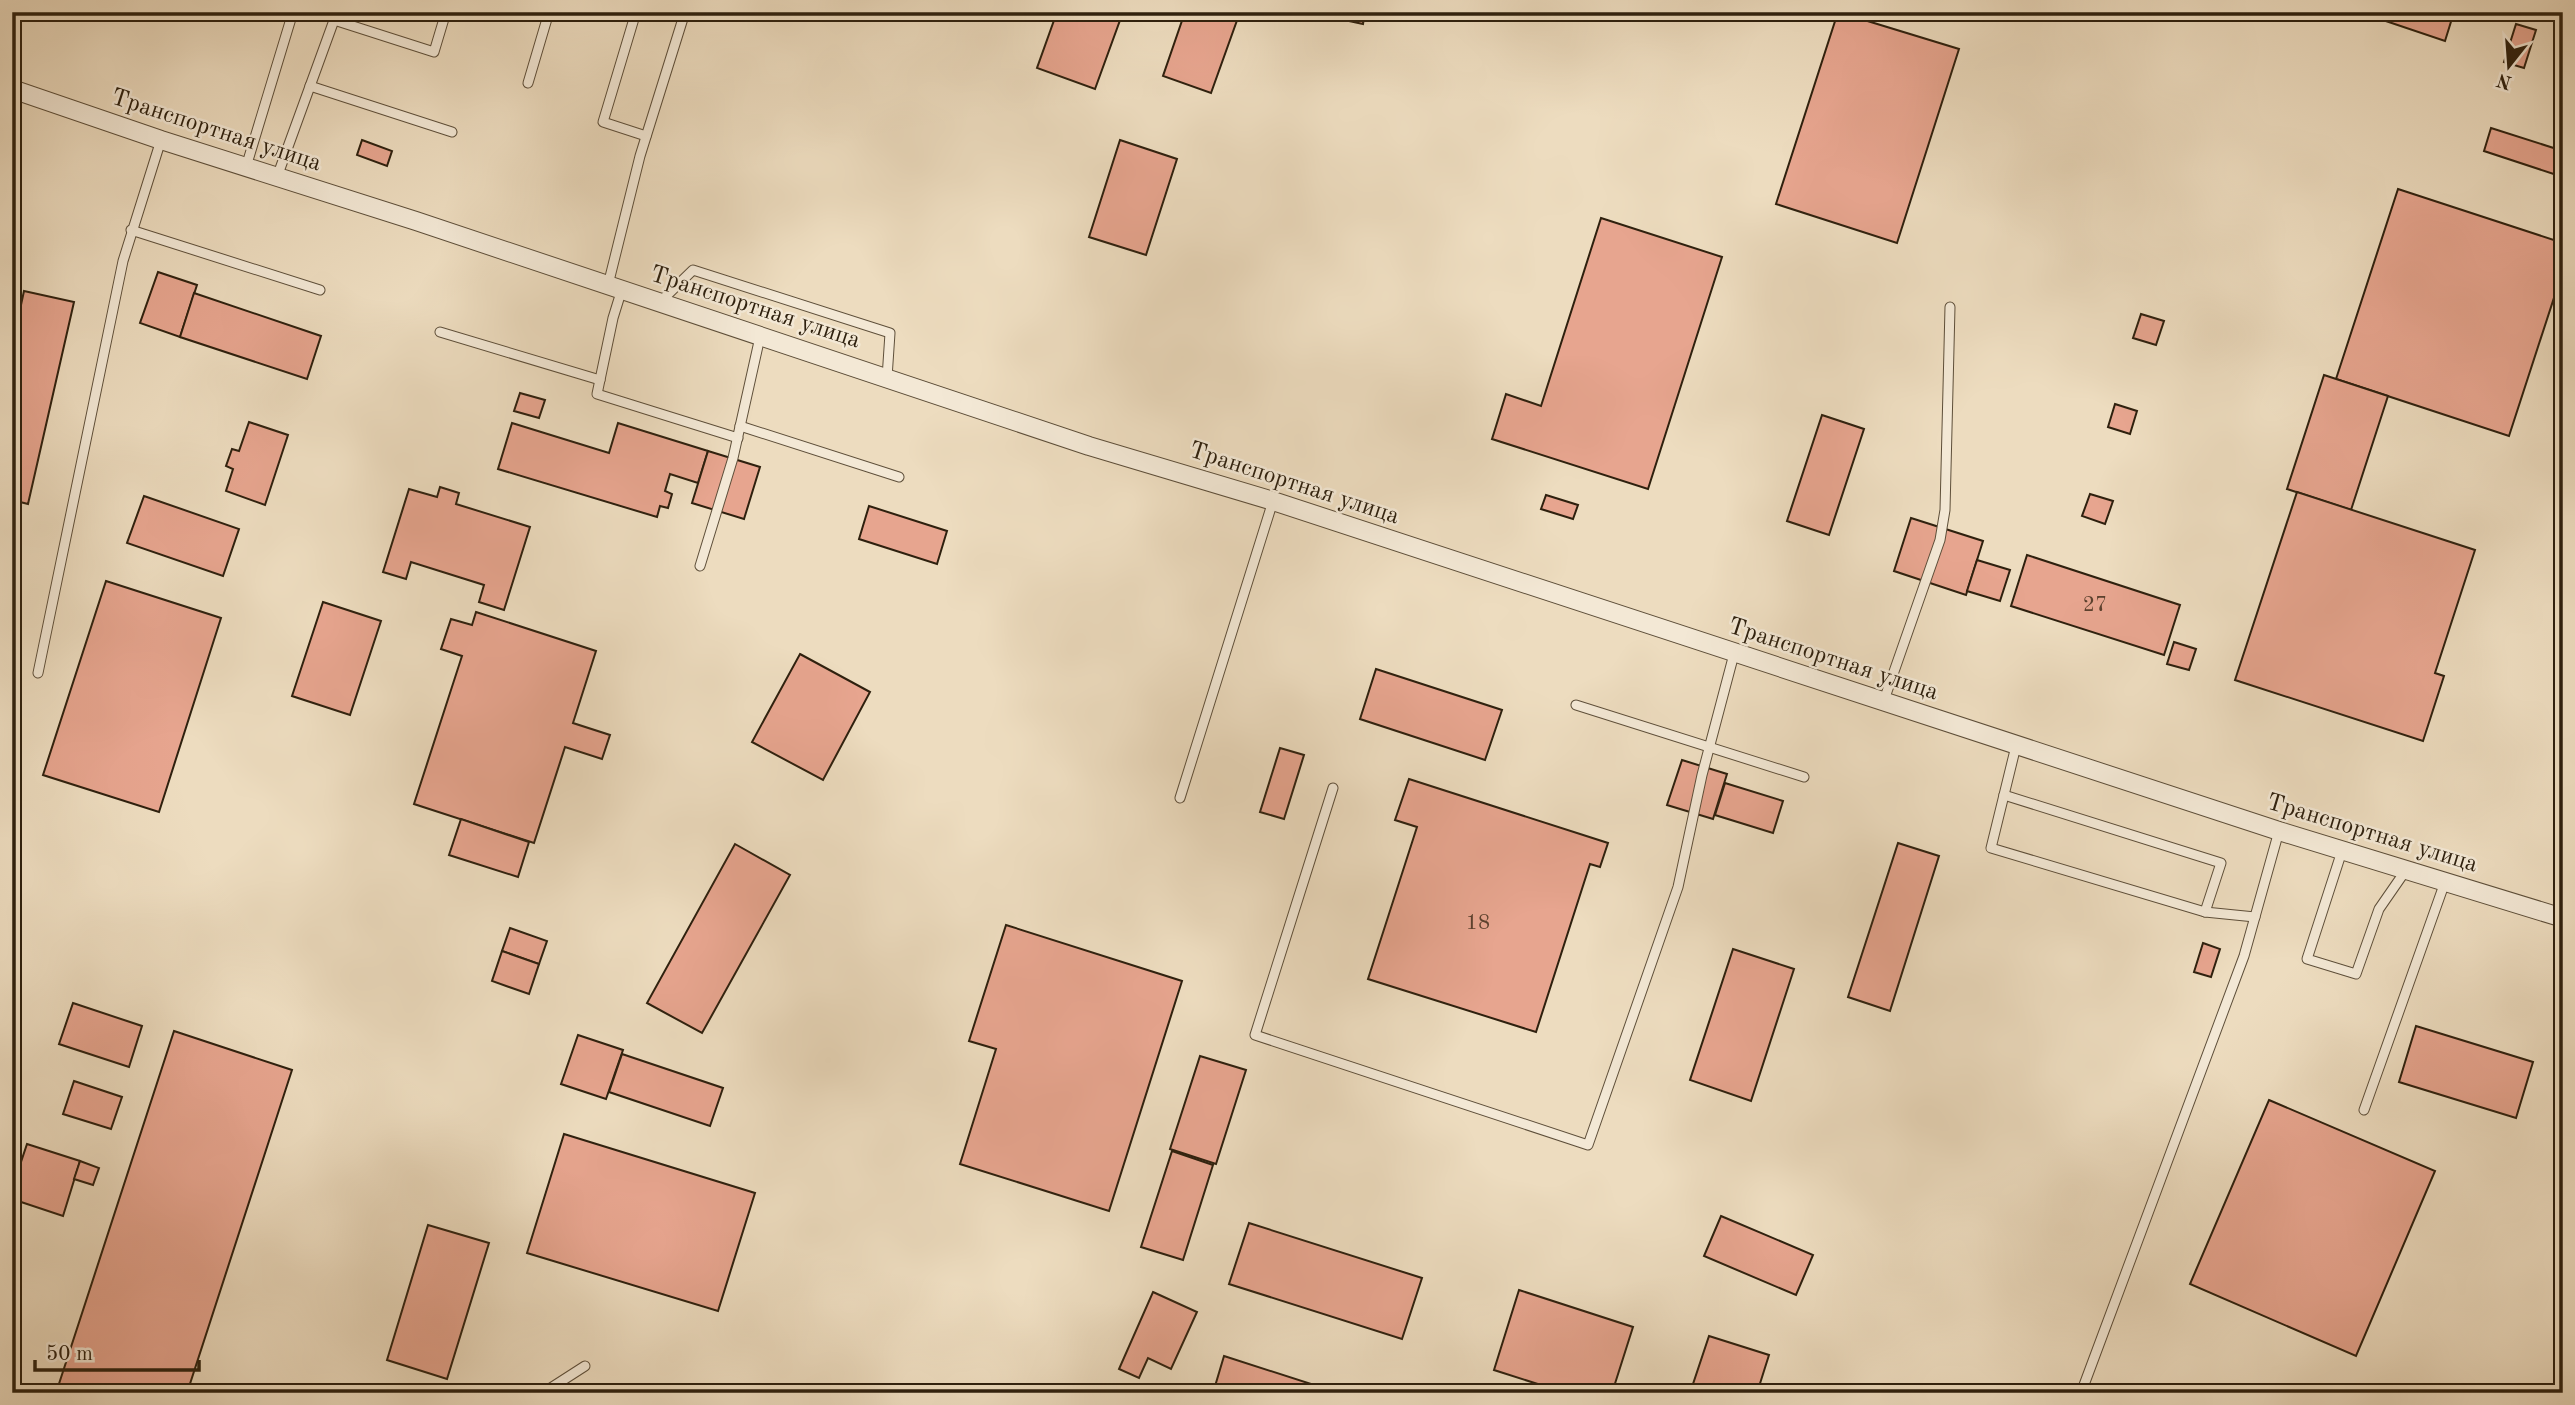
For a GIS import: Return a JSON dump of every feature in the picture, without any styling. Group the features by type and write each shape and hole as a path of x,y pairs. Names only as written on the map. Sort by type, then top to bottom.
{"street":[{"name":"Транспортная улица","path":"12,89 1089,446 1273,501 2279,831 2563,918"}],"lane":[{"path":"246,167 293,12"},
{"path":"277,177 335,16 434,52 446,12"},
{"path":"528,83 549,12"},
{"path":"636,12 603,122 646,136"},
{"path":"685,12 646,136 615,287 613,318 597,394 738,438"},
{"path":"310,86 452,132"},
{"path":"38,673 120,274 131,230 161,140"},
{"path":"131,230 320,290"},
{"path":"660,302 693,270 877,329 890,334 887,377"},
{"path":"1883,703 1940,540 1945,510 1950,307"},
{"path":"440,331 600,380"},
{"path":"700,566 738,438 760,337"},
{"path":"740,426 899,477"},
{"path":"1180,798 1273,501"},
{"path":"1332,788 1255,1035 1588,1146 1678,887 1709,747 1734,654"},
{"path":"1576,705 1804,777"},
{"path":"2016,746 1991,848 2205,912 2255,917"},
{"path":"2004,795 2221,863 2205,912"},
{"path":"2081,1393 2244,956 2279,831"},
{"path":"2342,851 2307,959 2356,974 2379,909 2406,870"},
{"path":"2364,1110 2445,882"},
{"path":"543,1393 585,1366"}],"building":[{"path":"1057,12 1123,12 1095,89 1037,68"},
{"path":"1185,12 1240,12 1211,93 1163,76"},
{"path":"1321,12 1365,12 1363,24 1321,15"},
{"path":"1838,12 1959,49 1897,243 1776,204"},
{"path":"2359,12 2454,12 2445,41"},
{"path":"2516,24 2536,30 2524,68 2504,62"},
{"path":"2491,128 2563,151 2563,177 2484,151"},
{"path":"362,140 392,151 387,166 357,155"},
{"path":"1120,140 1177,159 1146,255 1089,237"},
{"path":"2398,189 2563,243 2563,270 2509,436 2336,379"},
{"path":"1601,218 1722,257 1648,489 1492,439 1506,394 1541,406"},
{"path":"158,272 197,285 180,337 140,323"},
{"path":"24,291 74,302 28,504 12,500 12,328 16,328"},
{"path":"194,293 321,336 307,379 180,337"},
{"path":"2141,314 2164,321 2156,345 2133,338"},
{"path":"2324,375 2388,396 2351,510 2287,489"},
{"path":"520,393 545,400 539,418 514,411"},
{"path":"2115,404 2137,411 2130,434 2108,427"},
{"path":"1822,415 1864,429 1829,535 1787,521"},
{"path":"249,422 288,435 265,505 226,491 233,469 226,466 232,449 239,451"},
{"path":"512,423 609,453 618,423 708,451 698,483 670,474 665,491 672,494 668,508 660,506 657,517 498,469"},
{"path":"708,451 760,467 744,519 692,503"},
{"path":"440,487 459,493 456,504 530,527 504,610 479,602 484,585 411,562 406,579 383,572 409,489 437,497"},
{"path":"2297,492 2475,550 2435,673 2444,676 2423,741 2235,680"},
{"path":"2090,494 2113,501 2105,524 2082,516"},
{"path":"1546,495 1578,505 1573,519 1541,509"},
{"path":"144,496 239,529 223,576 127,543"},
{"path":"869,506 947,531 937,564 859,539"},
{"path":"1911,518 1983,541 1966,595 1894,571"},
{"path":"2027,555 2180,605 2164,655 2011,606"},
{"path":"1977,560 2010,570 2000,601 1967,591"},
{"path":"106,581 221,618 159,812 43,775"},
{"path":"323,602 381,621 350,715 292,696"},
{"path":"476,612 596,651 573,723 610,735 602,759 565,747 534,843 414,804 462,656 441,649 451,619 472,625"},
{"path":"2174,642 2196,649 2189,670 2167,664"},
{"path":"800,654 870,692 823,780 752,742"},
{"path":"1376,669 1502,710 1485,760 1360,719"},
{"path":"1280,748 1304,755 1284,819 1260,812"},
{"path":"1682,760 1727,774 1713,819 1667,805"},
{"path":"1409,779 1608,843 1600,867 1590,864 1536,1032 1368,979 1417,827 1395,820"},
{"path":"1725,783 1783,801 1773,833 1715,815"},
{"path":"461,819 529,842 518,877 449,855"},
{"path":"1898,843 1939,856 1890,1011 1848,997"},
{"path":"735,844 790,875 702,1033 647,1003"},
{"path":"1006,925 1182,981 1109,1211 960,1164 996,1049 969,1041"},
{"path":"510,928 547,941 539,964 502,951"},
{"path":"2203,943 2220,949 2211,977 2194,972"},
{"path":"1733,949 1794,969 1751,1101 1690,1080"},
{"path":"502,951 539,964 529,994 492,981"},
{"path":"73,1003 142,1026 129,1067 59,1044"},
{"path":"2416,1026 2533,1062 2516,1118 2399,1082"},
{"path":"174,1031 292,1070 187,1393 56,1393"},
{"path":"578,1035 623,1050 606,1099 561,1084"},
{"path":"622,1054 723,1088 710,1126 609,1092"},
{"path":"1200,1056 1246,1070 1216,1164 1170,1149"},
{"path":"74,1081 122,1097 111,1129 63,1114"},
{"path":"2269,1100 2435,1171 2356,1356 2190,1284"},
{"path":"564,1134 755,1193 718,1311 527,1253"},
{"path":"27,1144 80,1161 63,1216 12,1199 12,1189"},
{"path":"1172,1151 1213,1165 1183,1260 1141,1247"},
{"path":"80,1161 99,1168 93,1185 74,1179"},
{"path":"1721,1216 1813,1255 1796,1295 1704,1256"},
{"path":"1249,1223 1422,1278 1402,1339 1229,1284"},
{"path":"428,1225 489,1243 447,1379 387,1360"},
{"path":"1519,1290 1633,1327 1612,1393 1566,1393 1494,1370"},
{"path":"1153,1292 1197,1312 1171,1369 1148,1358 1139,1378 1119,1369"},
{"path":"1709,1336 1769,1355 1757,1393 1690,1393"},
{"path":"1224,1356 1339,1393 1213,1393"}]}
